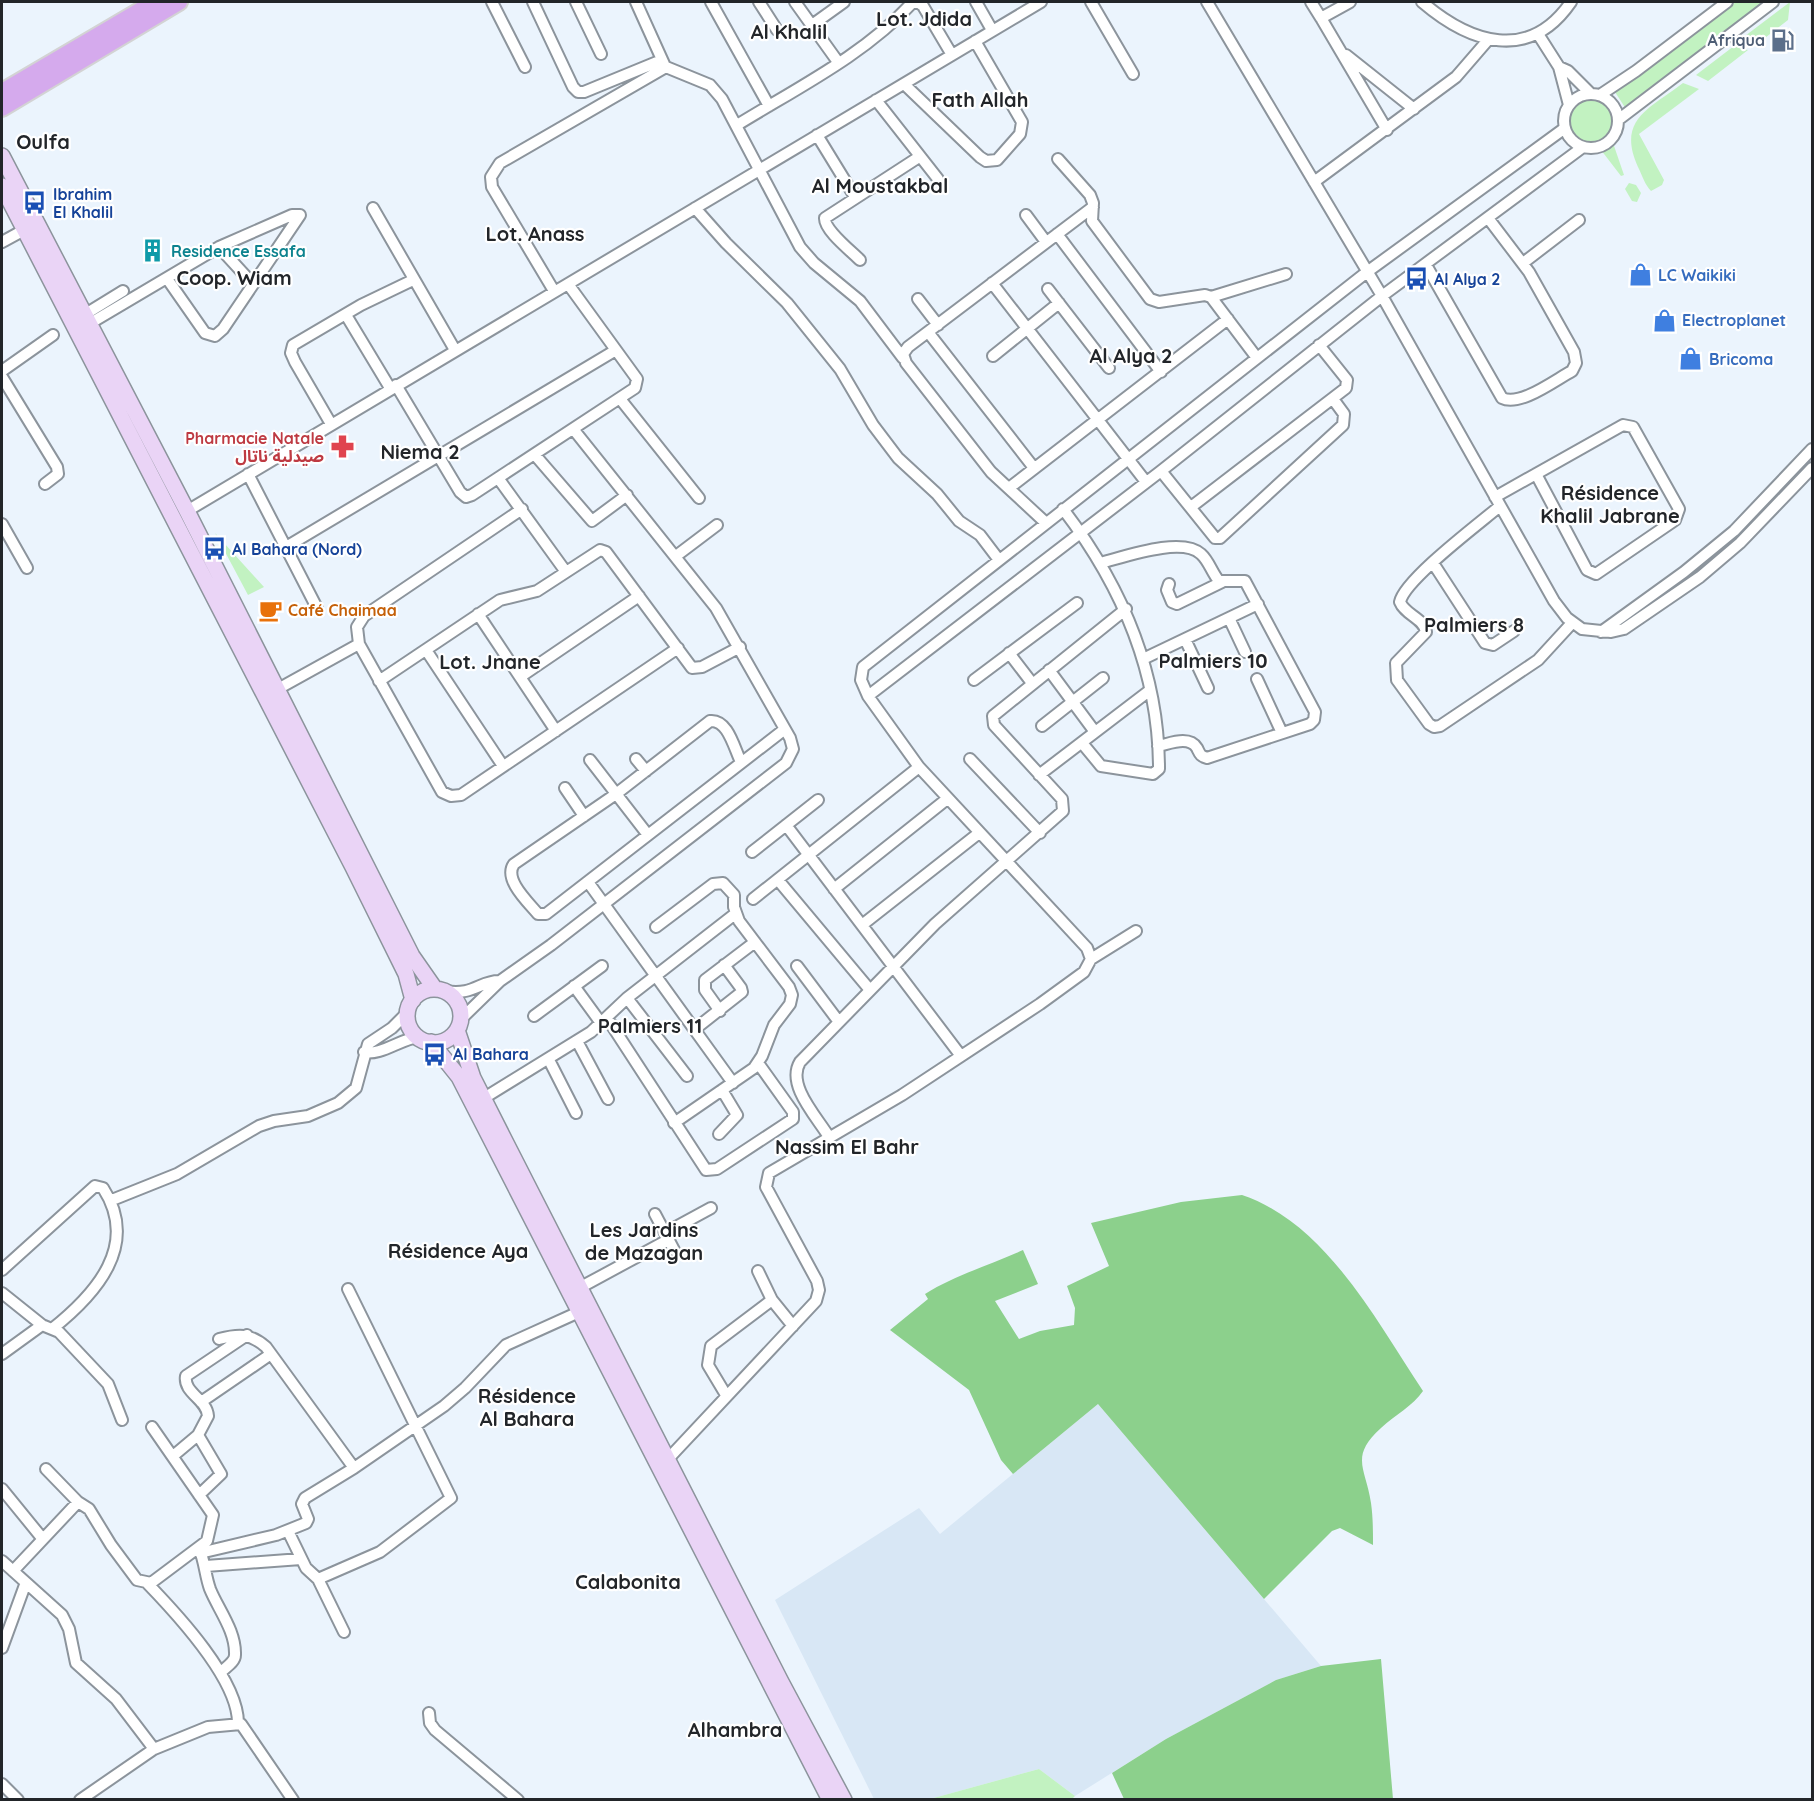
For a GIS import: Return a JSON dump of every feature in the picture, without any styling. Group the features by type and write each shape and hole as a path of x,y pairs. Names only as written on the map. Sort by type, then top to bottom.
{"main road":[{"path":"2,92 155,2"},
{"path":"2,108 179,2"},
{"path":"2,156 187,511 412,956 440,990 458,1003 459,1025 467,1062 484,1098 844,1800"},
{"path":"2,186 406,974 410,1026 459,1077 830,1800"},
{"path":"410,1006 420,993 440,990"},
{"path":"424,1039 448,1039 459,1025"}],"street":[{"path":"492,2 525,67"},
{"path":"533,2 573,87 578,92 584,92 664,64"},
{"path":"576,2 601,54"},
{"path":"636,2 664,64 710,85 737,125 758,170 800,247 814,263 860,301 991,471 1046,523"},
{"path":"711,2 769,106"},
{"path":"759,2 777,30"},
{"path":"795,2 838,62"},
{"path":"812,25 844,2"},
{"path":"737,125 866,45 914,2 921,4 952,55"},
{"path":"976,2 992,30"},
{"path":"187,511 393,386 1041,2"},
{"path":"1091,2 1133,74"},
{"path":"1207,2 1382,296 1554,601 1572,623 1582,629 1601,632 1624,629 1700,577 1747,536 1812,468"},
{"path":"1311,2 1387,130"},
{"path":"1321,18 1350,2"},
{"path":"1422,2 1458,29 1488,40 1505,41 1538,34 1562,15 1571,2"},
{"path":"1559,67 1595,94 1609,100 1616,110 1618,120 1613,137 1596,148 1583,147 1575,143 1565,128 1564,116 1569,105 1575,99 1595,94 1635,71 1727,2"},
{"path":"1618,120 1773,2"},
{"path":"1538,34 1559,67 1569,105"},
{"path":"1314,182 1456,77 1488,40"},
{"path":"904,84 980,157 986,161 997,160 1020,134 1022,122 975,41"},
{"path":"1341,51 1414,109"},
{"path":"554,291 492,187 491,177 500,164 508,158 664,64"},
{"path":"876,100 938,179"},
{"path":"668,1458 814,1305 818,1296 818,1286 766,1187 766,1180 772,1170 902,1095 961,1056 1076,978 1088,968 1091,959 1087,948 947,800 919,767 868,696 861,676 867,664 1367,272 1565,128"},
{"path":"817,135 855,197"},
{"path":"868,696 1161,471 1382,296 1583,147"},
{"path":"860,260 829,231 824,221 826,216 920,157"},
{"path":"1058,159 1090,195 1093,207 1092,221 1150,299 1159,302 1204,295 1211,297 1286,274"},
{"path":"903,358 908,347 1093,207"},
{"path":"373,208 455,350"},
{"path":"695,208 726,243 787,303 840,369 873,425 898,458 937,494 956,519 981,535 999,560"},
{"path":"87,319 168,280 219,247 299,214 296,225 223,329 211,336 198,324 168,280"},
{"path":"1026,215 1046,242"},
{"path":"1426,265 1441,288 1499,395 1513,401 1572,371 1576,360 1523,263 1488,218"},
{"path":"1523,263 1579,220"},
{"path":"2,242 24,230"},
{"path":"1057,234 1161,372"},
{"path":"219,247 253,284"},
{"path":"331,424 291,353 296,342 413,280"},
{"path":"992,283 1146,482"},
{"path":"346,315 464,496 470,496 634,391 637,379 568,284"},
{"path":"1048,289 1109,368"},
{"path":"87,319 123,291"},
{"path":"1211,297 1257,358"},
{"path":"918,299 938,325"},
{"path":"993,356 1059,303"},
{"path":"1009,489 1228,319"},
{"path":"928,332 1035,468"},
{"path":"2,371 53,336"},
{"path":"1191,507 1344,390 1347,383 1319,345"},
{"path":"286,547 616,350"},
{"path":"2,377 57,467 58,474 45,484"},
{"path":"1161,471 1215,538 1220,538 1343,424 1344,414 1333,399"},
{"path":"621,400 699,498"},
{"path":"1536,474 1587,570 1596,574 1675,520 1678,515 1679,509 1633,427 1629,424 1623,425 1536,474 1498,501 1413,581 1401,597 1403,608 1424,624 1426,632 1396,663 1397,680 1434,727 1457,716 1538,660 1572,623"},
{"path":"459,1025 500,981 786,764 793,748 786,729 716,608 574,430"},
{"path":"1601,632 1684,572 1734,531 1812,449"},
{"path":"535,455 592,521 627,495"},
{"path":"248,474 317,608"},
{"path":"498,478 566,572"},
{"path":"522,509 364,616 357,627 359,644 442,792 451,796 461,795 678,648"},
{"path":"1063,509 1100,563 1126,609 1143,659 1158,746 1159,769 1153,774 1101,766 1082,743"},
{"path":"2,524 27,568"},
{"path":"676,556 717,525"},
{"path":"1100,563 1163,548 1189,547 1203,555 1217,580 1222,582"},
{"path":"379,681 506,597 537,591 595,552 602,550 690,666 699,668 740,647"},
{"path":"1433,563 1485,644 1496,644 1514,631"},
{"path":"1158,746 1189,741 1194,744 1200,754 1207,758 1310,724 1314,720 1315,712 1245,581 1240,579 1222,582 1177,604 1172,602 1167,590 1169,584"},
{"path":"520,677 639,596"},
{"path":"974,680 1077,603"},
{"path":"1143,659 1258,604"},
{"path":"829,1137 796,1082 795,1074 800,1062 935,924 1040,833 1061,814 1064,808 1062,800 991,720 1032,683 1126,609"},
{"path":"478,614 556,731"},
{"path":"1229,618 1245,652"},
{"path":"1185,639 1208,688"},
{"path":"276,690 359,644"},
{"path":"426,650 503,766"},
{"path":"1010,653 1032,683"},
{"path":"1049,670 1095,732"},
{"path":"1042,726 1103,678"},
{"path":"1257,679 1282,733"},
{"path":"1039,775 1149,691"},
{"path":"741,762 723,725 713,721 616,794 514,864 510,875 540,916 588,882 786,729"},
{"path":"636,759 646,771"},
{"path":"970,759 1040,833"},
{"path":"590,760 648,835"},
{"path":"753,899 919,767"},
{"path":"565,788 584,816"},
{"path":"752,852 818,800"},
{"path":"834,889 947,800"},
{"path":"786,825 961,1056"},
{"path":"862,925 979,833"},
{"path":"778,879 870,990"},
{"path":"588,882 733,1083"},
{"path":"656,927 719,882 734,895 735,914 789,987 792,995 790,1004 774,1024 758,1063 674,1123"},
{"path":"484,1098 577,1041 604,1021 627,998 735,914"},
{"path":"1091,959 1136,931"},
{"path":"720,1011 705,990 704,984 755,942"},
{"path":"534,1016 602,966"},
{"path":"695,1029 739,996 742,990 724,966"},
{"path":"797,966 839,1022"},
{"path":"440,990 469,992 493,981 500,981"},
{"path":"574,986 604,1021 703,1168 709,1171 717,1169 794,1119 793,1112 758,1063"},
{"path":"627,998 687,1076"},
{"path":"111,1200 177,1174 267,1123 308,1116 338,1102 356,1088 368,1044 392,1028 410,1006"},
{"path":"364,1052 372,1053 399,1041 424,1039"},
{"path":"577,1041 608,1099"},
{"path":"549,1060 576,1113"},
{"path":"719,1134 737,1115 722,1090"},
{"path":"2,1270 95,1186 103,1188 111,1200 116,1227 110,1265 89,1296 47,1327 2,1354"},
{"path":"581,1287 711,1208"},
{"path":"655,1214 674,1250"},
{"path":"758,1271 772,1300 793,1326"},
{"path":"318,1579 380,1552 418,1521 450,1500 450,1493 348,1289"},
{"path":"726,1395 708,1365 711,1346 772,1300"},
{"path":"4,1301 59,1332 108,1384 122,1420"},
{"path":"147,1583 200,1550 288,1531 307,1522 302,1505 305,1498 354,1468 455,1398 506,1345 579,1312"},
{"path":"219,1339 247,1335 260,1342 354,1468"},
{"path":"173,1456 198,1435 208,1413 186,1385 187,1374 247,1335"},
{"path":"201,1402 271,1354"},
{"path":"152,1427 213,1515 207,1541 200,1550"},
{"path":"198,1435 221,1474 199,1495"},
{"path":"46,1469 78,1502 89,1509 111,1545 135,1577 147,1583 185,1623 221,1672 238,1713 238,1724"},
{"path":"2,1489 42,1538"},
{"path":"13,1571 78,1502"},
{"path":"288,1531 301,1559 318,1579 344,1632"},
{"path":"200,1550 206,1566 209,1588 223,1614 236,1653 233,1662 221,1672"},
{"path":"206,1566 301,1559"},
{"path":"2,1561 25,1585 62,1615 69,1629 76,1663 116,1698 154,1749"},
{"path":"2,1648 25,1585"},
{"path":"429,1713 428,1719 435,1730 518,1800"},
{"path":"80,1800 154,1749 208,1727 238,1724 245,1727 293,1800"},
{"path":"2,1784 18,1800"}],"shaded area":[{"path":"1098,1404 1321,1666 1276,1680 1166,1739 1075,1796 1039,1769 930,1799 874,1799 775,1600 919,1508 940,1534"}],"green space":[{"path":"1736,2 1763,2 1626,109 1615,92"},
{"path":"1790,2 1788,20 1761,41 1745,36"},
{"path":"1734,46 1748,50 1708,81 1696,75"},
{"path":"1683,83 1699,89 1639,134 1664,180 1662,185 1651,191 1632,151 1631,137 1634,126 1649,108"},
{"path":"1591,98 1607,105 1614,121 1607,137 1591,144 1575,137 1568,121 1575,105"},
{"path":"1613,143 1624,175 1621,176 1601,150"},
{"path":"1629,183 1636,185 1641,193 1637,202 1632,201 1625,189"},
{"path":"215,533 264,587 248,595"},
{"path":"1242,1195 1272,1209 1299,1228 1324,1251 1368,1306 1423,1391 1371,1438 1362,1455 1372,1508 1373,1545 1340,1528 1332,1531 1264,1599 1098,1404 1013,1474 1001,1460 969,1390 890,1330 928,1299 925,1294 1023,1250 1038,1284 995,1301 1019,1339 1040,1331 1074,1325 1075,1308 1067,1286 1109,1266 1091,1223 1181,1202"},
{"path":"1381,1659 1393,1799 1124,1799 1112,1773 1166,1739 1276,1680 1321,1666"},
{"path":"1039,1769 1075,1796 1071,1800 930,1799"}],"place":[{"name":"Afriqua","path":"1783,40"},
{"name":"Ibrahim El Khalil","path":"35,203"},
{"name":"Residence Essafa","path":"153,251"},
{"name":"LC Waikiki","path":"1640,275"},
{"name":"Al Alya 2","path":"1416,279"},
{"name":"Electroplanet","path":"1664,320"},
{"name":"Bricoma","path":"1691,359"},
{"name":"Pharmacie Natale صيدلية ناتال","path":"342,447"},
{"name":"Al Bahara (Nord)","path":"214,549"},
{"name":"Café Chaimaa","path":"270,610"},
{"name":"Al Bahara","path":"435,1054"}],"district":[{"name":"Lot. Jdida","path":"924,19"},
{"name":"Al Khalil","path":"789,32"},
{"name":"Fath Allah","path":"980,100"},
{"name":"Oulfa","path":"43,142"},
{"name":"Al Moustakbal","path":"880,186"},
{"name":"Lot. Anass","path":"535,234"},
{"name":"Coop. Wiam","path":"234,278"},
{"name":"Al Alya 2","path":"1131,356"},
{"name":"Niema 2","path":"420,452"},
{"name":"Résidence Khalil Jabrane","path":"1610,504"},
{"name":"Palmiers 8","path":"1474,625"},
{"name":"Palmiers 10","path":"1213,661"},
{"name":"Lot. Jnane","path":"490,662"},
{"name":"Palmiers 11","path":"650,1026"},
{"name":"Nassim El Bahr","path":"847,1147"},
{"name":"Les Jardins de Mazagan","path":"644,1242"},
{"name":"Résidence Aya","path":"458,1251"},
{"name":"Résidence Al Bahara","path":"527,1408"},
{"name":"Calabonita","path":"628,1582"},
{"name":"Alhambra","path":"735,1730"}]}
